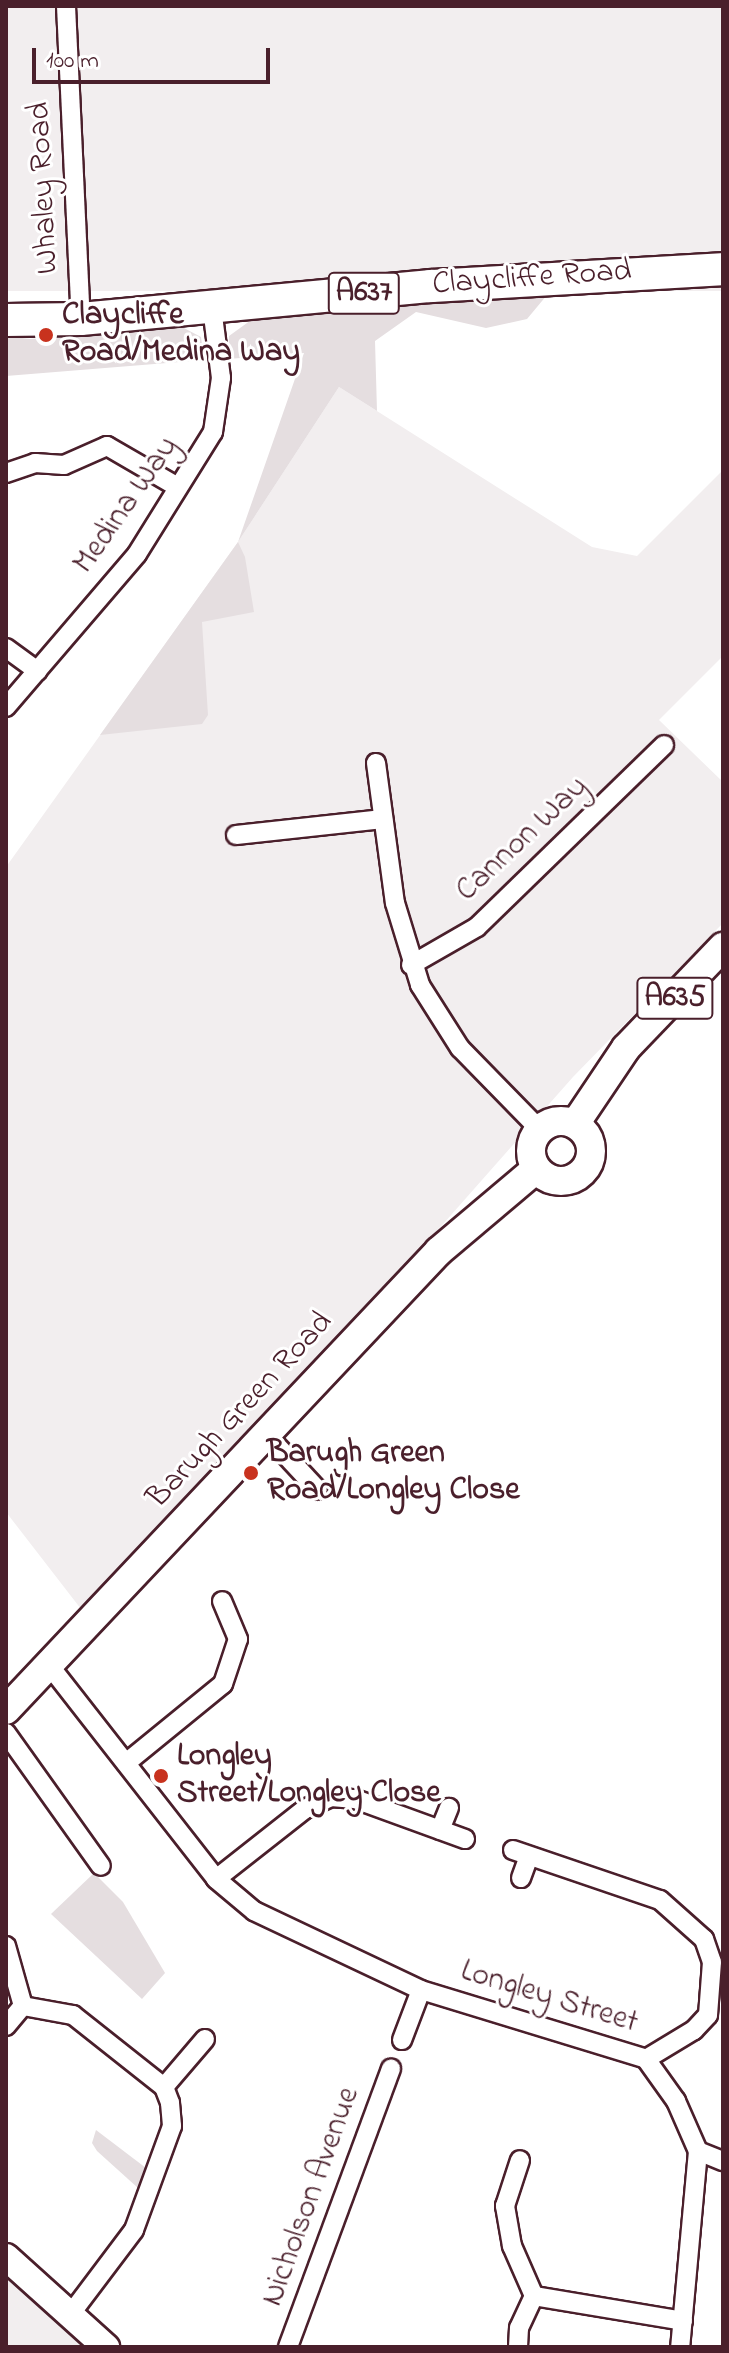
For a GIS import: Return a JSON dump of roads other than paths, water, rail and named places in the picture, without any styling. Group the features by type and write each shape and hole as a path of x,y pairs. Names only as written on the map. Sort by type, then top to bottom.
{"highway":[{"name":"Claycliffe Road","path":"6,320 81,319 604,273 723,269"}],"main road":[{"name":"A635","path":"575,1124 626,1048 723,947"},
{"path":"559,1121 575,1124 592,1147 581,1174 557,1182 536,1169 530,1151 540,1130 559,1121"},
{"name":"Barugh Green Road","path":"6,1710 439,1251 536,1169"}],"street":[{"name":"Whaley Road","path":"66,6 81,319"},
{"name":"Medina Way","path":"6,707 137,554 176,486 207,441 218,413 221,378 212,308"},
{"path":"6,473 35,463 64,465 88,450 107,446 176,486"},
{"path":"6,648 38,671"},
{"name":"Cannon Way","path":"411,965 477,927 664,745"},
{"path":"376,763 395,903 411,965 460,1048 540,1130"},
{"path":"236,835 383,819"},
{"path":"266,1434 318,1490"},
{"path":"126,1763 223,1684 238,1639 222,1601"},
{"name":"Longley Street","path":"49,1665 216,1879 254,1911 303,1938 421,1990 646,2059 676,2101 698,2151 680,2347"},
{"path":"6,1733 101,1866"},
{"path":"216,1879 305,1809 331,1797 355,1799 465,1839"},
{"path":"440,1830 449,1808"},
{"path":"521,1878 521,1853 660,1900 704,1939 712,1962 708,2015 694,2030 646,2059"},
{"path":"6,1946 23,2006"},
{"name":"Longley Street","path":"402,2040 421,1990"},
{"path":"6,2026 23,2006"},
{"path":"23,2006 73,2015 164,2087 172,2126 134,2230 70,2315"},
{"path":"164,2087 205,2039"},
{"name":"Nicholson Avenue","path":"288,2347 391,2068"},
{"path":"698,2151 723,2161"},
{"path":"518,2347 519,2328 534,2296 512,2246 505,2206 520,2160"},
{"path":"6,2257 106,2347"},
{"path":"534,2296 683,2321"}],"place":[{"name":"Claycliffe Road/Medina Way","path":"46,335"},
{"name":"Barugh Green Road/Longley Close","path":"251,1473"},
{"name":"Longley Street/Longley Close","path":"161,1776"}]}
